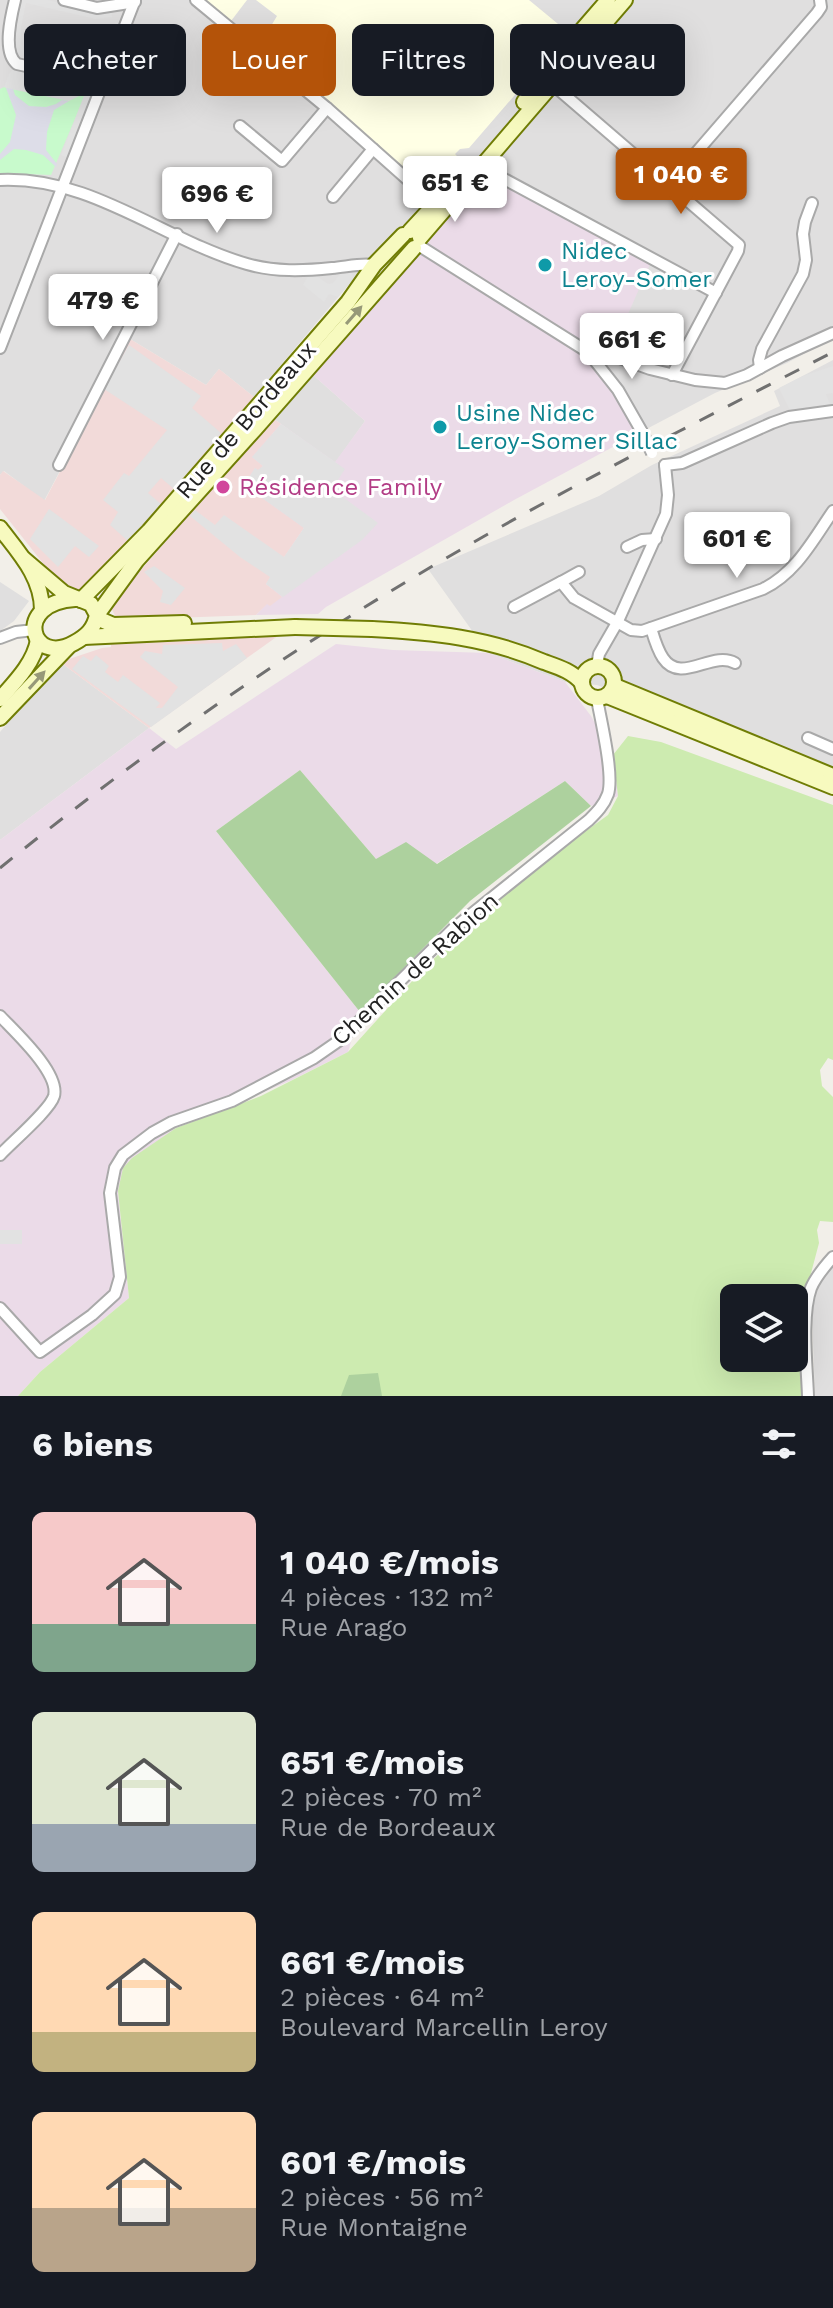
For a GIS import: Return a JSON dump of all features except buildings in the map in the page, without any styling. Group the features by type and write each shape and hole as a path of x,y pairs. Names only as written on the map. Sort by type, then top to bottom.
{"main road":[{"name":"Rue de Bordeaux","path":"78,599 149,531 348,302 374,265 413,239 435,204 608,0"},
{"name":"Rue de Bordeaux","path":"604,24 625,0"},
{"name":"Rue de Bordeaux","path":"97,616 137,560 255,429 413,239 541,96"},
{"path":"0,528 37,582 42,610"},
{"path":"24,559 64,593 91,604 97,616 113,625 300,624 475,632 539,651 588,673 604,667 611,671 614,678 606,693"},
{"path":"0,699 35,653 38,615 55,602 78,599"},
{"path":"0,718 68,647 93,628 97,616"},
{"path":"84,637 300,624"},
{"path":"36,635 51,648 68,647"},
{"path":"588,673 587,694 606,693 833,776"},
{"path":"606,693 833,787"}],"street":[{"path":"15,0 9,25 10,55 17,64 24,66"},
{"path":"64,0 97,8 135,1"},
{"path":"196,0 327,108 435,204"},
{"path":"669,184 817,13 821,7 820,0"},
{"path":"126,24 135,1"},
{"path":"0,348 98,96"},
{"path":"566,96 739,245 672,375"},
{"path":"240,126 282,161 327,108"},
{"path":"333,197 373,149"},
{"path":"480,166 716,293"},
{"path":"0,180 62,187 115,205 233,260 265,268 300,270 374,265"},
{"path":"760,368 762,349 803,274 806,260 803,234 812,203"},
{"path":"59,465 177,234"},
{"path":"413,239 588,352 618,390 658,462 665,465 682,463 781,420 833,411"},
{"path":"588,352 600,351 672,375 725,383 833,333"},
{"path":"588,673 618,621 656,539 668,503 665,465"},
{"path":"561,582 574,598 635,631 651,628 776,583 802,556 833,511"},
{"path":"627,547 642,540 656,539"},
{"path":"514,607 579,572"},
{"path":"651,628 661,654 670,666 684,669 723,659 735,663"},
{"path":"0,638 16,632 36,635"},
{"name":"Chemin de Rabion","path":"0,1308 40,1352 92,1315 115,1294 120,1277 110,1193 115,1168 123,1155 172,1122 232,1101 314,1058 340,1040 453,929 589,820 603,805 609,791 606,693"},
{"path":"808,738 833,749"},
{"path":"0,1016 42,1063 54,1079 55,1087 54,1098 44,1111 0,1155"},
{"path":"808,1396 807,1307 811,1288 833,1257"}],"shaded area":[{"path":"0,0 833,0 833,338 787,363 715,393 637,434 606,381 404,266 376,258 361,270 254,397 219,369 206,385 130,339 44,501 4,471 0,475"},
{"path":"20,0 48,0 96,12 111,10 112,17 96,19 26,3 21,28 24,60 14,55 13,28"},
{"path":"206,0 247,0 231,21"},
{"path":"256,0 529,0 558,24 510,24 510,96 514,96 469,148 460,149 455,154 461,160 432,192 316,96 336,96 336,24 272,24 277,16"},
{"path":"13,68 24,70 24,92 4,87"},
{"path":"6,88 13,89 15,95 29,106 46,107 62,100 69,101 54,110 47,132 46,150 56,167 43,155 26,150 14,149 0,160 0,154 10,142 16,115"},
{"path":"45,96 79,96 69,101"},
{"path":"84,96 93,96 68,158 61,155"},
{"path":"493,179 651,262 601,375 637,434 514,500 318,614 256,615 267,604 270,606 282,597 266,584 304,528 244,485 255,468 258,470 263,466 252,457 281,424 335,462 365,421 313,375 475,184"},
{"path":"350,273 355,277 338,297 329,294 324,302 303,285 308,276 317,276 328,284 333,283 340,274"},
{"path":"130,339 206,385 219,369 254,397 87,589 78,592 50,572 0,509 0,475 3,471 45,500"},
{"path":"129,345 201,396 192,408 221,433 174,489 161,478 148,493 161,504 128,541 110,525 118,512 103,500 124,473 129,476 167,430 104,389"},
{"path":"833,360 833,780 597,685 565,682 488,653 428,569 599,496 652,465 780,406 774,391"},
{"path":"833,366 833,393 826,394 830,404 790,410 779,388"},
{"path":"313,375 365,421 335,463 274,419"},
{"path":"274,419 281,424 253,457 263,466 258,471 256,469 304,528 266,584 283,597 256,615 117,620 110,605"},
{"path":"281,424 345,469 332,489 378,523 362,540 283,597 266,584 270,577 190,516 195,510 215,525 224,515 284,557 304,528 244,485 255,468 258,470 263,466 252,457"},
{"path":"49,509 99,546 89,557 75,546 58,567 30,539"},
{"path":"154,566 185,588 171,605 160,602 163,591 144,572"},
{"path":"0,582 29,601 14,621 0,631"},
{"path":"282,633 149,728 60,662 111,647 111,643"},
{"path":"222,643 223,651 236,644 247,658 151,727 72,669 83,656 91,661 96,655 109,666 105,672 118,682 123,675 160,703 156,708 162,708 178,687 140,657 145,651 162,654 163,645"},
{"path":"336,644 393,650 488,653 565,682 591,716 613,755 618,796 591,806 565,781 436,864 376,859 300,770 216,831 360,1012 348,1052 292,1080 176,1128 118,1191 129,1298 40,1372 18,1396 0,1396 0,840 149,728 176,749"},
{"path":"60,662 149,728 0,840 0,732"},
{"path":"0,1230 22,1230 22,1244 0,1244"},
{"path":"833,1266 833,1396 815,1396 812,1313 818,1284"}],"green space":[{"path":"24,88 24,96 85,96 51,175 0,173 0,89"},
{"path":"628,736 661,742 833,805 833,1060 828,1058 820,1070 822,1086 833,1097 833,1222 820,1221 817,1230 819,1243 808,1285 720,1284 720,1372 801,1372 802,1396 18,1396 40,1372 129,1298 118,1191 123,1168 132,1158 176,1128 261,1096 348,1052 424,968 492,904 608,815 618,796 613,755"},
{"path":"300,770 376,859 406,842 437,864 565,781 591,806 470,901 360,1012 216,831"},
{"path":"378,1373 382,1396 341,1396 349,1375"}],"railway":[{"path":"0,868 193,721 344,620 449,556 557,496 833,352"}],"place":[{"name":"Nidec Leroy-Somer","path":"545,265"},
{"name":"Usine Nidec Leroy-Somer Sillac","path":"440,427"},
{"name":"Résidence Family","path":"223,487"}]}
